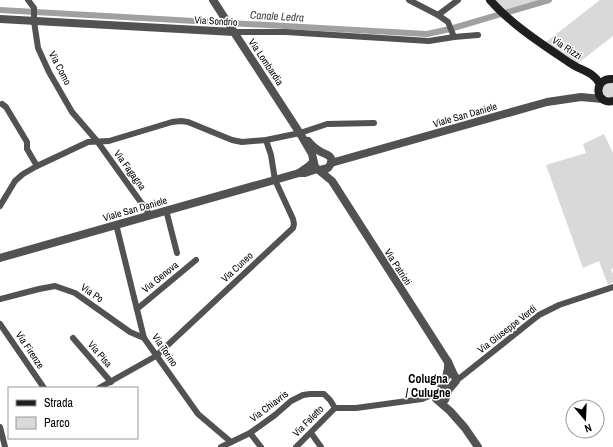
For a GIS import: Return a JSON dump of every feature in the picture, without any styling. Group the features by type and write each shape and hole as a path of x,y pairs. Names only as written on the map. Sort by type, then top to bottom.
{"main road":[{"name":"Via Rizzi","path":"490,0 510,20 571,64 595,76 599,86"},
{"name":"Via Rizzi","path":"582,69 598,72 612,79"},
{"name":"Viale San Daniele","path":"599,86 604,80 612,79"},
{"path":"599,86 598,93 602,99"},
{"name":"Viale San Daniele","path":"602,99 606,102 612,102"}],"street":[{"name":"Via Como","path":"28,0 34,8 38,48 49,72 72,112 95,140"},
{"name":"Via Lombardia","path":"214,0 311,152 322,162"},
{"path":"409,0 446,19 451,26 453,35"},
{"path":"438,15 458,0"},
{"name":"Via Sondrio","path":"0,19 34,19 429,41 453,35 478,35"},
{"name":"Viale San Daniele","path":"581,97 593,92 599,86"},
{"name":"Viale San Daniele","path":"0,258 299,173 322,162 356,156 547,102 581,97 602,99"},
{"path":"2,104 6,107 27,142 27,149 37,166"},
{"path":"0,206 2,197 15,181 23,174 37,166 88,142 95,140 109,141 172,122 181,121 232,140 250,141 266,140 300,134 327,124 374,123"},
{"name":"Via Fagagna","path":"95,140 150,215"},
{"path":"266,140 271,155 275,180"},
{"name":"Via Patrioti","path":"322,162 332,181 448,362 455,377 442,388 440,399"},
{"name":"Via Cuneo","path":"156,356 293,228 293,219 275,180"},
{"path":"166,210 178,253"},
{"name":"Via Torino","path":"116,224 144,338 198,414 231,442"},
{"name":"Via Genova","path":"137,309 196,260"},
{"name":"Via Po","path":"0,299 55,286 75,292 130,332 144,338"},
{"name":"Via Giuseppe Verdi","path":"455,377 539,315 559,305 613,287"},
{"name":"Via Firenze","path":"0,324 43,387"},
{"name":"Via Pisa","path":"73,338 111,382"},
{"path":"101,387 156,356"},
{"name":"Via Chiavris","path":"221,447 250,433 291,401 300,396 310,394 327,395 335,408"},
{"path":"335,408 356,408 425,399 440,399 465,428 478,447"},
{"name":"Via Feletto","path":"296,447 335,408"},
{"path":"0,427 5,447"},
{"path":"250,433 261,447"},
{"path":"311,433 321,447"}],"green space":[{"path":"494,0 539,0 506,10"},
{"path":"600,0 613,0 613,36 577,64 546,42"},
{"path":"611,82 613,83 613,97 605,96 602,89"},
{"path":"604,134 613,153 613,268 611,269 613,274 613,282 608,285 599,261 583,268 546,165 586,153 583,144"}],"waterway":[{"name":"Canale Ledra","path":"0,10 427,34 450,29 549,0"}],"district":[{"name":"Colugna / Culugne","path":"428,386"}]}
